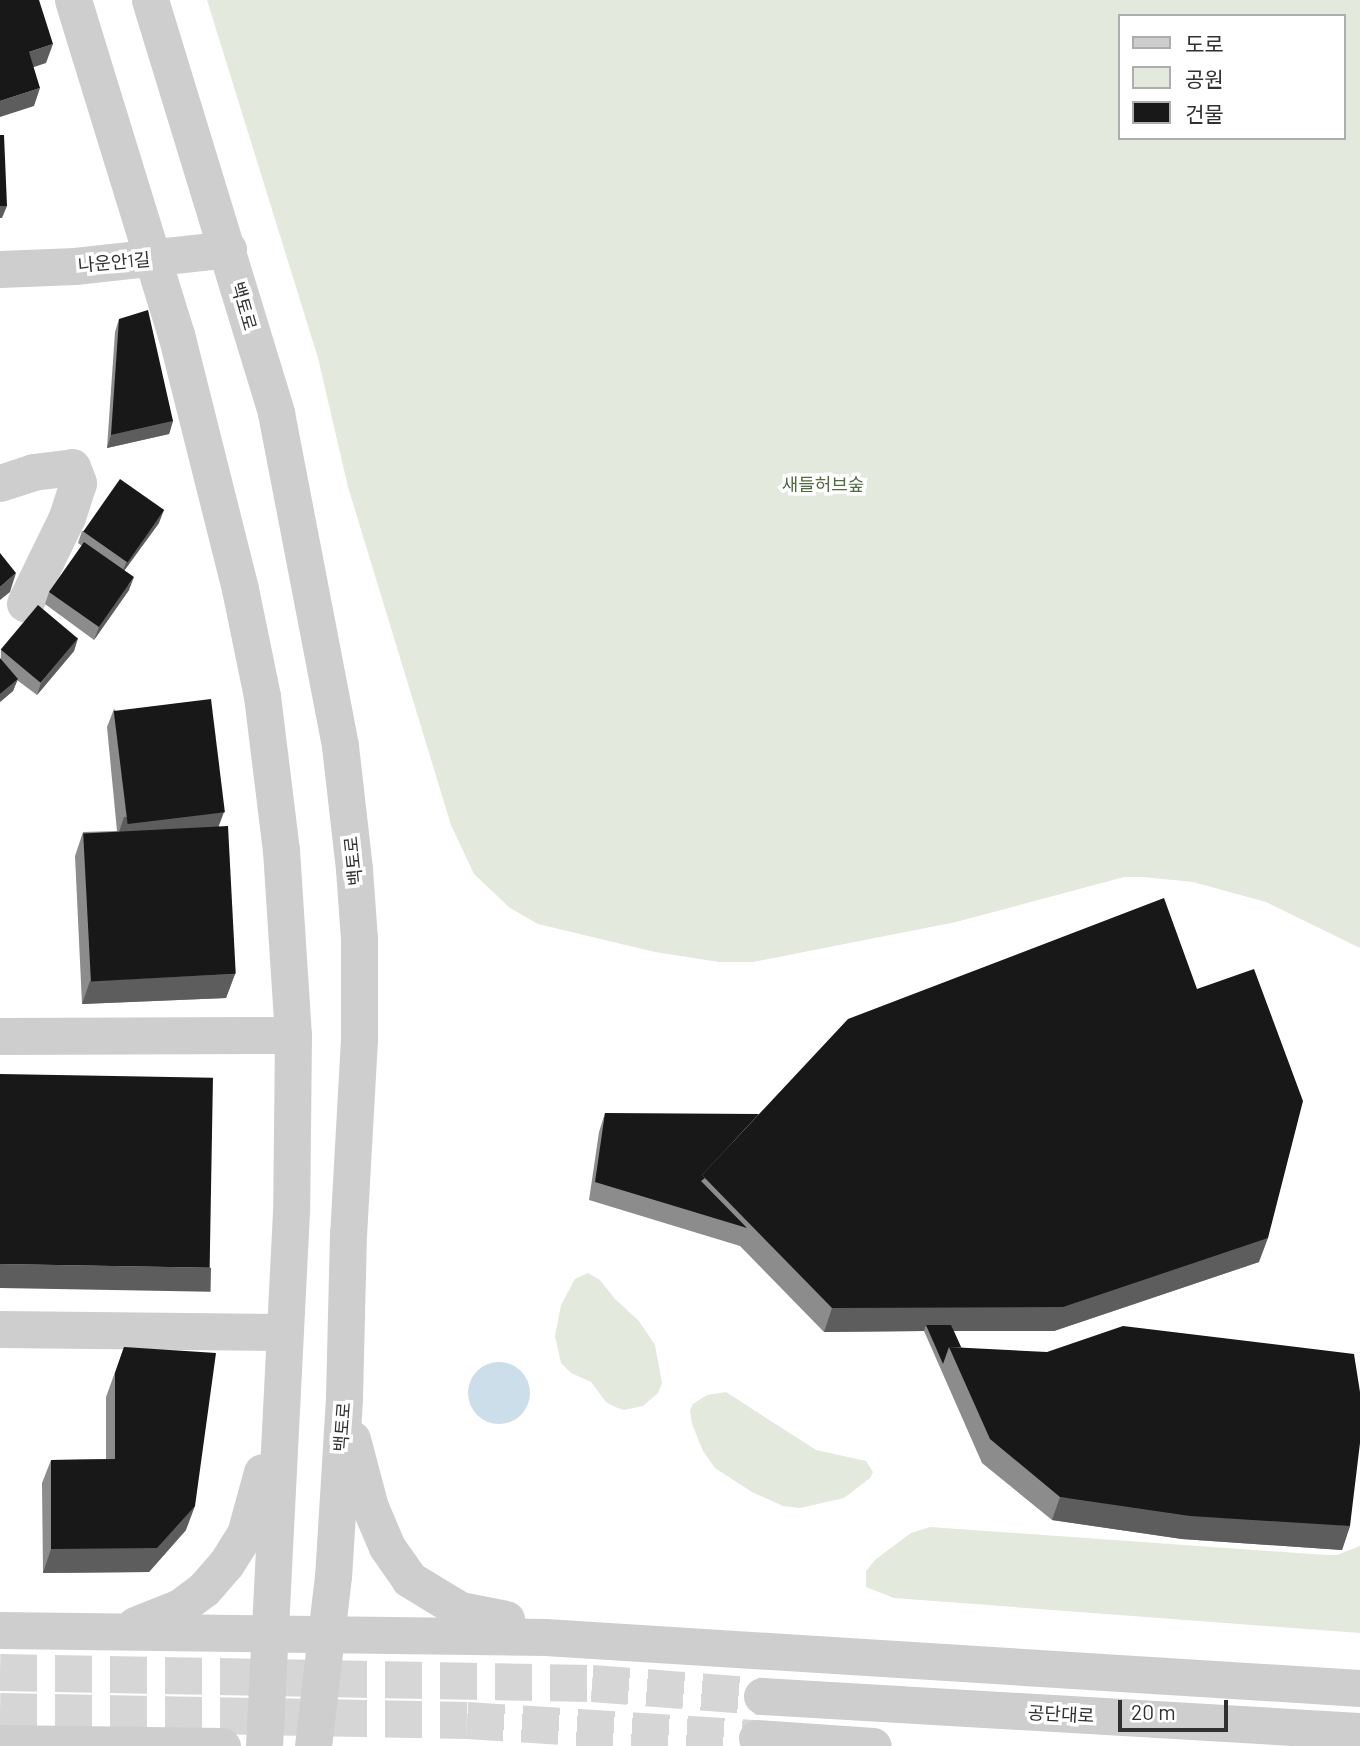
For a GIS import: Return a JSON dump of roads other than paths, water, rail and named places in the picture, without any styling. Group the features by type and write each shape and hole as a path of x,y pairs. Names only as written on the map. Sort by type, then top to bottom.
{"street":[{"path":"73,0 176,334 240,589 262,696 281,850 293,1035 291,1212 264,1746"},
{"name":"백토로","path":"150,0 276,413 340,746 354,869 359,939 359,1039 348,1233 344,1398 326,1632 313,1746"},
{"name":"나운안1길","path":"0,269 153,259 228,249"},
{"path":"0,483 33,472 72,467 78,483 67,517 25,603"},
{"path":"0,1036 293,1035"},
{"path":"0,1329 283,1348"},
{"path":"108,1632 151,1621 180,1607 204,1589 226,1564 245,1534 259,1486 283,1348"},
{"path":"344,1398 355,1457 370,1507 387,1546 409,1579 460,1610 656,1643"},
{"path":"0,1630 326,1632 545,1637 1360,1688"},
{"name":"공단대로","path":"762,1696 1360,1731"},
{"path":"757,1738 873,1746"},
{"path":"0,1743 222,1746"}],"water":[{"path":"499,1362 511,1364 521,1371 528,1381 528,1405 521,1415 511,1422 499,1424 487,1422 477,1415 470,1405 468,1393 470,1381 477,1371 487,1364"}],"tunnel":[{"path":"0,1672 592,1683 762,1696"},
{"path":"0,1711 467,1720 757,1738"}],"park label":[{"name":"새들허브숲","path":"823,484"}]}
